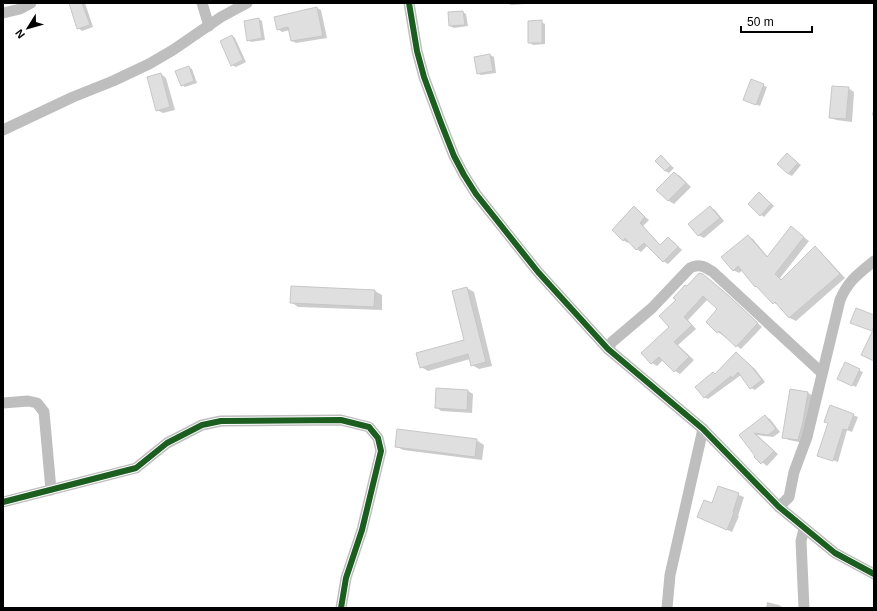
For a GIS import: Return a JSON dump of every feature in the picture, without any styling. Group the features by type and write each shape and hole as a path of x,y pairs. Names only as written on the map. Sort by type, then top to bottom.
{"street":[{"path":"3,13 20,9 31,3"},
{"path":"202,3 209,26"},
{"path":"3,130 73,97 113,82 149,64 173,50 222,17 247,3"},
{"path":"409,3 417,51 424,77 441,123 464,175 489,211 538,272 608,349 702,429 779,507 804,530 835,554 874,573"},
{"path":"779,507 788,497 794,472 807,437 840,300 856,275 874,261"},
{"path":"608,349 618,337 652,308 690,268 696,265 702,266 713,272 822,373"},
{"path":"3,403 28,401 37,403 44,412 51,490"},
{"path":"3,502 136,468 167,443 202,425 221,421 341,420 369,427 378,438 381,450 362,530 346,578 341,608"},
{"path":"667,608 670,575 702,429"},
{"path":"804,530 801,541 804,608"}],"building":[{"path":"69,3 82,3 90,25 77,29"},
{"path":"317,7 323,36 291,41 288,27 277,30 274,17"},
{"path":"463,11 465,25 449,26 448,12"},
{"path":"259,18 262,38 247,41 244,21"},
{"path":"542,20 542,43 528,43 528,21"},
{"path":"232,35 243,60 231,66 220,41"},
{"path":"490,54 493,71 477,74 474,57"},
{"path":"189,66 194,81 181,86 175,71"},
{"path":"161,73 170,107 156,111 147,77"},
{"path":"751,79 764,84 756,105 743,100"},
{"path":"832,86 849,87 846,119 829,118"},
{"path":"787,153 798,163 788,174 777,164"},
{"path":"661,155 671,166 665,171 655,161"},
{"path":"674,172 686,183 668,201 656,190"},
{"path":"759,192 771,204 760,216 748,204"},
{"path":"634,206 645,217 640,223 660,245 668,237 678,247 663,262 644,243 636,250 625,238 623,241 612,230"},
{"path":"710,206 720,218 698,236 688,224"},
{"path":"791,226 804,237 775,274 781,280 815,246 840,274 789,318 775,302 773,304 756,286 755,287 738,266 733,271 721,257 748,235 767,257"},
{"path":"699,273 703,274 729,296 758,323 736,347 719,331 717,333 706,322 717,309 703,296 684,317 692,325 674,342 689,357 674,372 659,357 651,364 641,353 669,327 659,316 676,300 673,298 685,285 687,286"},
{"path":"291,286 375,290 374,307 290,303"},
{"path":"467,287 486,362 471,366 468,354 420,368 416,353 464,340 452,291"},
{"path":"856,308 874,315 874,326 872,331 850,323"},
{"path":"874,328 874,361 861,355"},
{"path":"736,352 751,366 762,380 750,389 738,372 733,378 731,376 704,398 695,387 713,372 715,374"},
{"path":"845,362 860,369 852,386 837,379"},
{"path":"436,388 468,390 467,410 435,408"},
{"path":"790,389 808,392 803,422 798,440 782,438"},
{"path":"830,405 854,414 848,430 843,429 833,461 817,456 828,423 824,422"},
{"path":"765,415 776,429 768,435 754,433 774,451 761,464 754,457 755,456 739,435"},
{"path":"397,429 477,439 475,457 395,447"},
{"path":"718,486 739,493 733,512 734,513 727,530 697,517 704,500 712,503"}],"cycle path":[{"path":"409,3 417,51 424,77 454,156 476,194 538,272 608,349 703,429 779,507 835,553 874,574"},
{"path":"3,502 136,468 167,443 202,425 221,421 341,420 369,427 378,438 381,451 362,530 346,578 341,608"}]}
